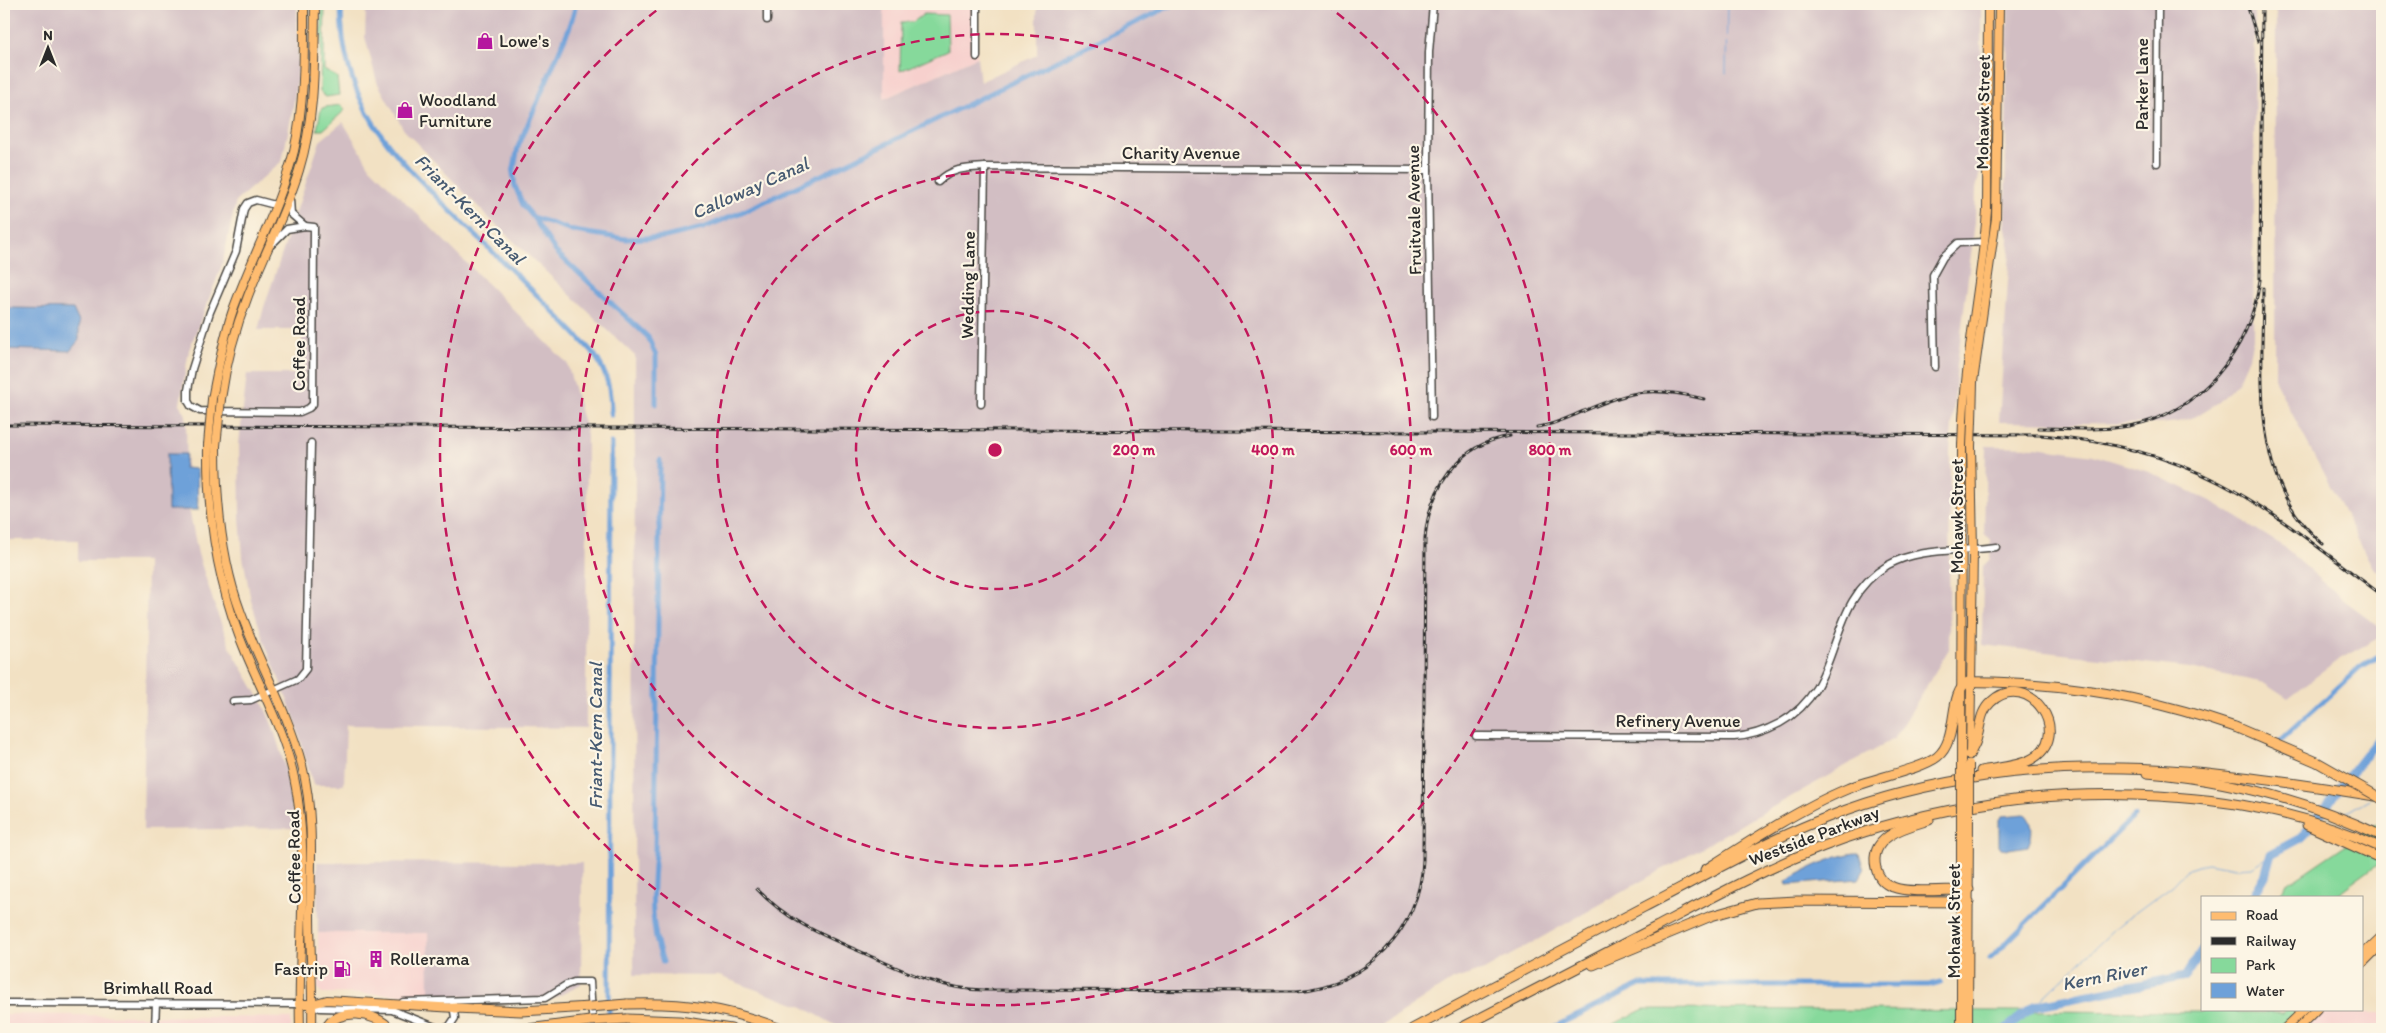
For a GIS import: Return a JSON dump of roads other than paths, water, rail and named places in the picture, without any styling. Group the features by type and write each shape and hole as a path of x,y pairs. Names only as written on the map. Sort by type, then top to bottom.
{"highway":[{"path":"1672,893 1738,850 1824,800 1855,785 1934,759 1944,750 1950,739 1957,700 1967,684 2036,685 2119,696 2175,708 2235,727 2309,758 2382,798"},
{"path":"1859,806 1922,784 2030,760 2040,752 2048,738 2049,727 2045,711 2037,702 2026,696 2014,694 1998,697 1990,703 1982,715 1977,739 1967,761"},
{"path":"2052,769 2112,766 2168,768 2292,782 2382,798"},
{"path":"2052,769 2165,774 2225,783 2276,794 2328,812 2382,836"},
{"name":"Westside Parkway","path":"1412,1029 1785,835 1859,806 1958,781 2052,769"},
{"name":"Westside Parkway","path":"1459,1029 1753,876 1826,845 1890,824 1939,812 2029,798 2124,794 2215,801 2257,808"},
{"path":"1965,890 1901,890 1891,887 1881,879 1876,869 1875,857 1878,846 1889,835 1918,823 2029,798"},
{"path":"2257,808 2320,823 2382,848"},
{"path":"2257,808 2318,829 2382,859"},
{"path":"1536,990 1703,919 1748,905 1796,901 1966,902"},
{"path":"455,1008 521,1011 627,1004 679,1003 713,1007 749,1016 782,1029"},
{"path":"326,1029 337,1018 350,1014 378,1018 390,1029"},
{"path":"528,1029 591,1025 627,1019 679,1021 731,1029"}],"main road":[{"name":"Coffee Road","path":"300,1029 301,876 299,811 289,759 282,735 233,617 219,568 209,493 219,360 232,313 275,206 293,151 302,101 304,4"},
{"name":"Coffee Road","path":"216,399 240,317 290,195 304,152 313,102 315,4"},
{"name":"Mohawk Street","path":"1961,1029 1964,1015 1967,761 1967,684 1961,550 1962,421 1967,363 1985,242 1987,211 1988,4"},
{"name":"Mohawk Street","path":"1967,761 1967,684 1973,550 1971,446 1973,382 1995,227 1999,4"},
{"path":"1988,70 1994,71 1994,96 1998,109"},
{"name":"Coffee Road","path":"212,446 218,509 227,566 241,614 298,750 310,810 312,861 310,914 312,1029"},
{"path":"289,759 296,763 304,806 310,810"},
{"path":"301,876 305,884 306,910 310,914"},
{"path":"2364,953 2382,936"},
{"path":"2364,962 2382,944"},
{"name":"Brimhall Road","path":"299,1004 312,1004 327,1000 396,1002 455,1008"},
{"path":"2284,1029 2304,1010"},
{"path":"2297,1029 2312,1013"},
{"name":"Mohawk Street","path":"1964,1015 1968,1029"}],"street":[{"path":"767,4 767,20"},
{"path":"976,4 976,57"},
{"name":"Fruitvale Avenue","path":"1432,417 1428,170 1429,52 1433,4"},
{"name":"Parker Lane","path":"2157,164 2158,4"},
{"name":"Charity Avenue","path":"938,182 946,175 959,169 985,167 1428,170"},
{"name":"Wedding Lane","path":"981,404 985,167"},
{"name":"Coffee Road","path":"290,195 292,214 305,226"},
{"name":"Coffee Road","path":"267,250 282,231 305,226 314,227 313,404 300,412 200,411 194,409 188,396 192,369 210,312 236,251 244,209 248,204 256,200 275,206"},
{"path":"1935,367 1933,275 1943,256 1958,243 1985,242"},
{"path":"234,701 251,700 298,679 304,673 307,660 311,443"},
{"name":"Refinery Avenue","path":"1476,736 1734,737 1760,733 1788,718 1811,698 1826,671 1841,621 1850,602 1859,589 1874,574 1889,564 1922,554 1996,547"},
{"name":"Brimhall Road","path":"396,1002 449,999 545,998 574,982 590,982 591,1025"},
{"path":"449,999 455,1008"},
{"name":"Brimhall Road","path":"4,1003 299,1004"},
{"path":"155,1029 156,1003"},
{"name":"Brimhall Road","path":"312,1004 320,1008 392,1010 441,1029 452,1024 455,1018 455,1008"}],"water":[{"path":"10,308 73,309 79,322 79,340 70,351 4,349 4,312"},
{"path":"167,454 186,454 184,468 197,469 198,510 168,510"},
{"path":"2025,814 2030,821 2032,829 2028,846 2009,849 2001,848 1999,845 1999,819 2002,816"},
{"path":"1859,853 1864,870 1859,879 1787,885 1786,882 1822,863"}],"waterway":[{"name":"Friant-Kern Canal","path":"341,4 343,41 350,73 362,102 377,128 395,153 416,176 547,304 594,354 603,369 608,383 611,415"},
{"name":"Calloway Canal","path":"576,4 570,26 518,147 513,173 515,186 523,205 533,217 574,231 626,239 665,237 703,228 742,212 1174,4"},
{"path":"1726,73 1727,4"},
{"path":"533,217 556,252 648,337 656,356 656,404"},
{"name":"Friant-Kern Canal","path":"609,1029 611,443"},
{"path":"660,460 653,908 655,935 663,962"},
{"path":"2280,741 2360,667 2382,655"},
{"name":"Kern River","path":"2254,896 2265,876 2271,854 2301,838 2382,734"},
{"path":"2342,815 2369,799"},
{"path":"1990,959 2134,816"},
{"name":"Kern River","path":"2301,838 2312,832"},
{"path":"2034,1006 2120,924 2173,885 2188,869 2208,863 2235,868 2252,867 2271,854"},
{"name":"Kern River","path":"2006,1029 2034,1006 2186,976 2201,953"},
{"path":"1550,1029 1639,985 1929,985 1941,982"}],"railway":[{"path":"2247,4 2258,41"},
{"path":"2038,428 2107,428 2129,426 2155,419 2178,408 2199,393 2218,374 2233,354 2245,331 2254,306 2260,280 2262,4"},
{"path":"2263,288 2262,390 2265,425 2271,458 2282,490 2299,519 2323,544"},
{"path":"1537,427 1555,423 1616,398 1643,392 1670,392 1704,399"},
{"path":"4,425 2041,435 2064,437 2133,450 2155,456 2199,473 2262,508 2382,595"},
{"path":"757,889 782,911 823,935 924,979 968,989 1297,991 1323,987 1346,978 1386,950 1401,931 1412,909 1420,885 1423,860 1425,539 1433,503 1440,487 1461,459 1475,448 1510,436"}],"place":[{"name":"Lowe's","path":"485,41"},
{"name":"Woodland Furniture","path":"405,110"},
{"name":"Rollerama","path":"376,959"},
{"name":"Fastrip","path":"342,969"}]}
